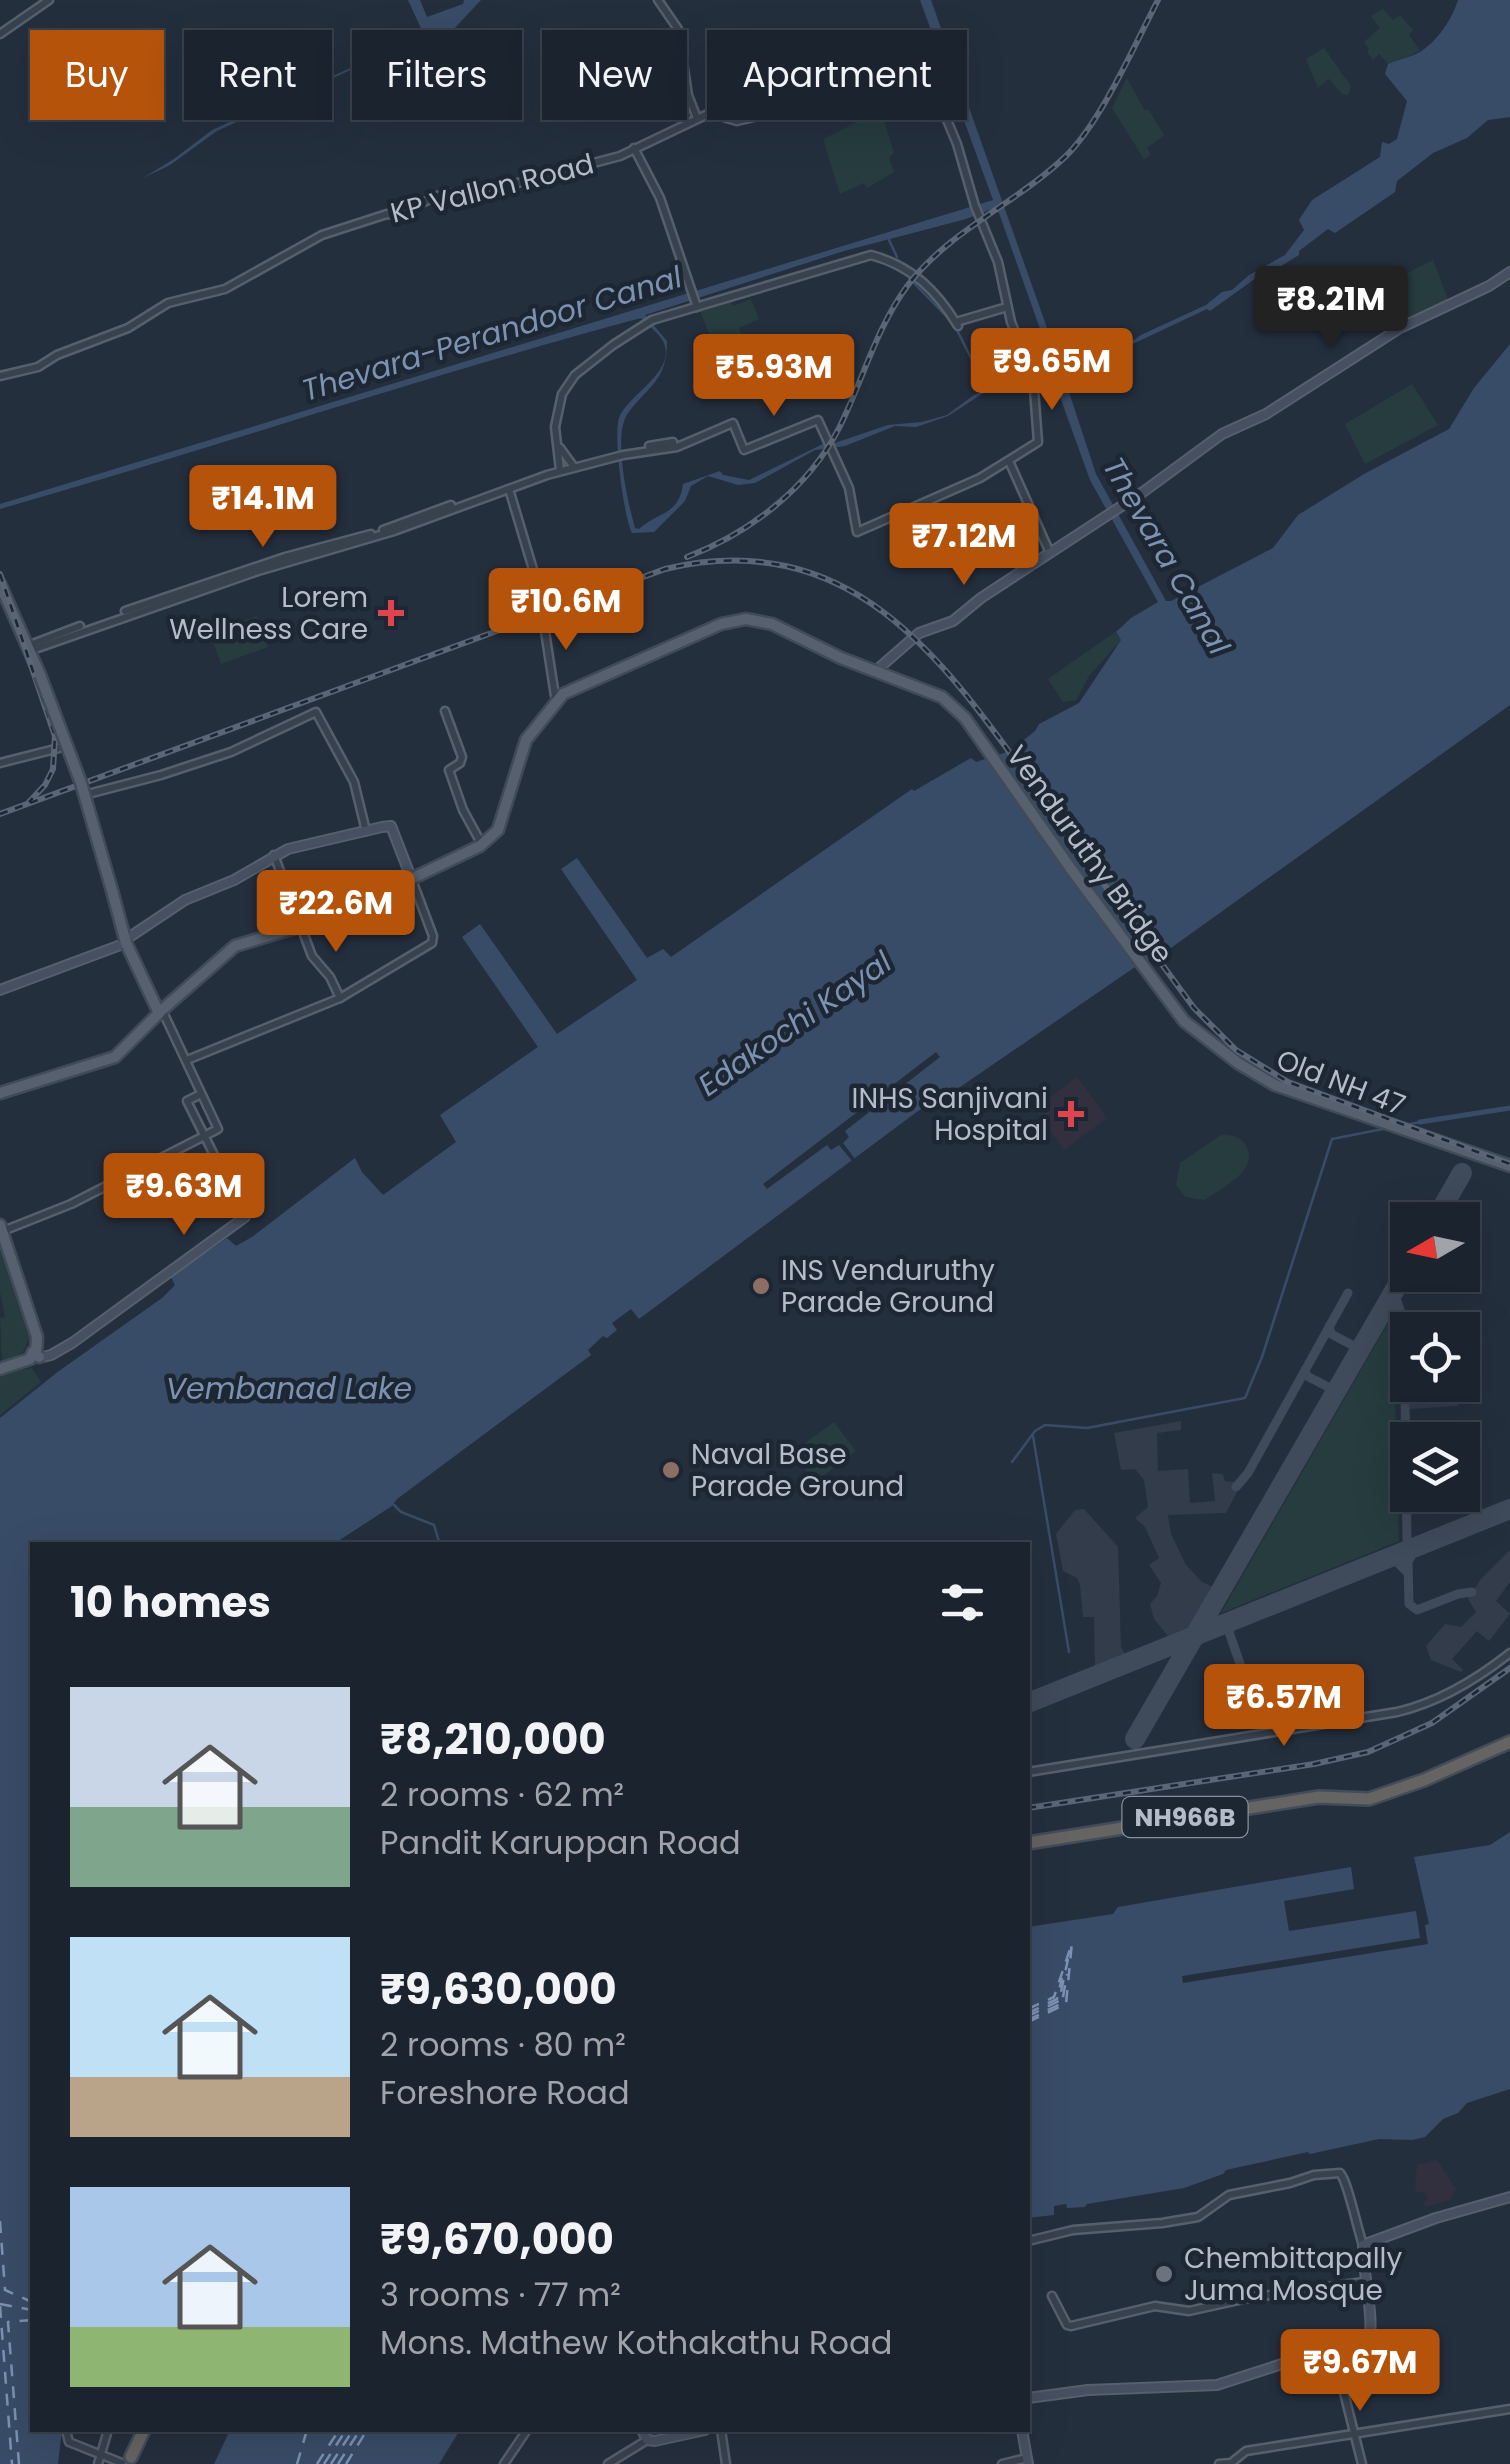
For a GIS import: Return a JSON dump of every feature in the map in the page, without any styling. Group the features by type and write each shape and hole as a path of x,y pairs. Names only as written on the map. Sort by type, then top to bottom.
{"highway":[{"name":"NH966B","path":"1030,1842 1319,1797 1369,1799 1510,1742"},
{"path":"127,2462 143,2432"}],"main road":[{"path":"881,671 919,633 953,621 980,598 1143,492 1222,434 1265,415 1384,342 1400,328 1510,272"},
{"path":"0,571 81,783 127,940 160,1011"},
{"path":"0,584 12,607"},
{"name":"Venduruthy Bridge","path":"556,697 682,638 746,619 784,627 942,697 970,726 1175,1008"},
{"path":"0,1091 109,1056 234,942 298,925 481,846 497,828 526,740 556,697"},
{"path":"0,990 127,940 185,900 231,882 288,849 392,826 411,878"},
{"path":"411,878 497,828"},
{"name":"Old NH 47","path":"1175,1008 1190,1027 1275,1085 1510,1166"},
{"path":"0,1369 72,1343 245,1217"},
{"path":"1,1228 38,1338 35,1357"},
{"path":"1030,2398 1088,2390 1217,2385 1370,2334 1363,2245 1436,2218 1510,2197"},
{"path":"643,2432 647,2440 656,2441 697,2432"},
{"path":"1022,2432 1028,2461"}],"street":[{"path":"0,34 49,0"},
{"path":"658,0 678,29 688,95 698,118"},
{"name":"KP Vallon Road","path":"0,376 38,367 57,354 128,328 168,303 225,289 327,233 387,214 396,215 436,196 518,183 620,156 707,115"},
{"path":"506,484 572,465 674,444 733,423 744,450 818,420 849,488 857,532 958,489 1038,442 1033,386 995,254 974,206 946,120"},
{"path":"634,148 660,198 696,304"},
{"path":"560,469 556,418 568,384 600,354 652,320 696,304 871,255 907,268 925,282 957,324 1008,307"},
{"path":"559,447 572,465"},
{"path":"1009,461 1051,554"},
{"path":"322,550 544,469 560,469"},
{"path":"506,484 538,586 556,697"},
{"path":"30,650 69,632 272,564 426,523 469,498"},
{"path":"445,711 462,756 460,763 449,770 463,810 480,841"},
{"path":"85,795 161,776 232,752 316,712 354,782 366,831"},
{"path":"0,763 63,747"},
{"path":"85,795 115,888 113,894 108,890 85,795"},
{"path":"274,856 312,956 330,977 340,998"},
{"path":"186,1060 340,998 434,940 411,878"},
{"path":"1,1228 70,1204 218,1129 160,1011"},
{"path":"201,1094 187,1101 245,1217"},
{"path":"1030,1772 1413,1708 1482,1676 1510,1653"},
{"path":"1030,2241 1073,2230 1162,2224 1198,2216 1228,2195 1290,2183 1314,2174 1340,2173 1346,2180 1363,2245"},
{"path":"1052,2296 1066,2325 1071,2326 1155,2306 1190,2312 1248,2298 1364,2282"},
{"path":"1333,2349 1362,2464"},
{"path":"1219,2464 1231,2463 1246,2452 1510,2409"},
{"path":"66,2432 68,2442 99,2460 127,2462"},
{"path":"99,2460 107,2432"},
{"path":"504,2464 526,2432"},
{"path":"721,2432 726,2464"},
{"path":"608,2464 647,2440"},
{"path":"1002,2464 1028,2461"}],"shaded area":[{"name":"INHS Sanjivani Hospital","path":"1077,1077 1107,1118 1064,1150 1035,1109"},
{"path":"1410,1402 1458,1402 1458,1406 1410,1409"},
{"path":"1181,1421 1181,1430 1157,1433 1158,1471 1188,1469 1190,1503 1215,1501 1212,1473 1223,1474 1225,1481 1235,1482 1237,1492 1226,1513 1168,1515 1171,1534 1186,1565 1202,1582 1213,1587 1189,1629 1168,1636 1154,1619 1150,1604 1161,1583 1149,1565 1159,1558 1145,1527 1135,1518 1148,1507 1144,1480 1135,1469 1121,1470 1114,1433"},
{"path":"1084,1509 1118,1547 1121,1647 1125,1654 1095,1667 1094,1617 1083,1617 1080,1585 1077,1578 1063,1571 1056,1534 1075,1510"},
{"path":"1510,1550 1510,1582 1496,1601 1510,1614 1489,1641 1477,1631 1452,1659 1461,1672 1431,1660 1426,1646 1445,1624 1461,1627 1476,1612 1468,1599 1481,1579"},
{"path":"1437,2160 1456,2189 1449,2200 1425,2207 1425,2193 1416,2191 1415,2186 1417,2165"}],"green space":[{"path":"1383,9 1393,20 1400,15 1413,30 1409,35 1420,50 1388,64 1379,54 1373,60 1364,42 1380,28 1371,16"},
{"path":"1324,48 1351,86 1348,95 1342,94 1329,79 1318,88 1306,59"},
{"path":"1127,78 1164,135 1147,148 1151,155 1144,159 1112,108"},
{"path":"861,120 884,120 894,152 889,158 894,172 867,188 864,183 840,194 823,139"},
{"path":"1433,260 1449,302 1400,325 1380,286"},
{"path":"730,299 733,306 751,299 759,319 739,328 747,352 719,362 700,310"},
{"path":"1412,384 1438,425 1365,464 1345,424"},
{"path":"257,616 268,647 221,664 210,633"},
{"path":"1115,632 1121,640 1089,676 1076,700 1063,702 1048,679"},
{"path":"1221,1135 1242,1141 1249,1156 1247,1164 1236,1178 1205,1200 1185,1197 1176,1185 1180,1163"},
{"path":"0,1233 32,1332 23,1352 2,1364 0,1318 5,1317 0,1292"},
{"path":"1390,1324 1390,1402 1395,1402 1396,1422 1390,1422 1390,1512 1398,1512 1399,1541 1221,1613"},
{"path":"32,1368 41,1382 0,1415 0,1374"},
{"path":"834,1422 856,1451 815,1482 793,1452"}],"water":[{"path":"408,0 420,0 427,17 463,4 464,0 481,0 453,30 422,30"},
{"name":"Vembanad Lake","path":"920,0 931,0 942,30 931,30"},
{"name":"Vembanad Lake","path":"1458,0 1510,0 1510,117 1488,120 1467,138 1433,153 1397,181 1395,192 1335,233 1328,229 1299,255 1263,273 1210,311 1207,309 1122,349 1108,362 1065,380 1096,474 1166,601 1171,601 1273,548 1298,515 1449,429 1474,388 1510,344 1510,705 1161,955 1138,965 947,1096 918,1111 639,1319 631,1309 612,1323 617,1330 607,1338 603,1336 588,1350 591,1355 392,1506 337,1542 30,1542 30,2432 62,2432 58,2464 0,2464 0,1418 162,1298 175,1285 171,1277 227,1238 236,1246 252,1237 355,1158 383,1195 456,1142 440,1115 538,1047 462,937 480,924 557,1034 637,980 561,869 577,858 647,958 663,949 671,957 912,789 971,758 976,762 1010,751 1039,724 1079,703 1121,640 1116,632 1158,602 1090,480 1059,394 1010,383 982,394 948,416 916,427 895,426 845,446 815,450 755,483 738,485 708,476 691,486 685,501 654,532 632,533 620,477 619,418 658,373 666,352 661,338 641,318 0,509 0,504 993,200 964,120 967,120 967,102 1064,376 1109,357 1141,335 1206,305 1285,255 1304,230 1299,220 1312,200 1380,157 1382,142 1389,144 1397,139 1407,101 1385,74 1388,64 1427,47 1446,25","holes":["992,209 999,213 1045,343 1057,389 1009,380 974,395 947,415 888,425 832,444 827,442 749,480 720,471 683,484 672,508 635,528 621,452 623,423 660,374 667,341 645,315 844,251"]},
{"path":"241,120 143,178 174,159 212,130"},
{"path":"1510,1832 1510,2089 1467,2103 1425,2137 1379,2139 1308,2152 1226,2170 1184,2188 1085,2207 1054,2206 1054,2215 1030,2218 1030,1927 1113,1914 1118,1907 1351,1867 1354,1889 1284,1901 1289,1931 1416,1911 1420,1938 1182,1976 1183,1983 1428,1944 1425,1925 1429,1924 1414,1857 1490,1845"},
{"path":"229,2432 459,2432 439,2464 214,2464"}],"pier":[{"path":"936,1052 940,1057 845,1131 849,1137 843,1143 855,1159 852,1161 839,1145 831,1150 827,1145 767,1189 763,1184"}],"waterway":[{"path":"889,240 897,257"},
{"path":"909,278 949,319"},
{"path":"955,326 983,382"},
{"path":"1420,1122 1510,1108"},
{"path":"1405,1125 1420,1122"},
{"path":"1012,1462 1035,1431 1045,1425 1087,1428 1245,1398 1262,1357 1332,1139 1388,1128"},
{"path":"1033,1436 1069,1652"},
{"path":"394,1505 401,1512 434,1525 439,1542"}],"ferry route":[{"path":"1030,2021 1066,2004 1072,1942"},
{"path":"1030,2008 1054,1997 1070,1949"},
{"path":"1030,2015 1059,2001 1068,1959"},
{"path":"1030,2019 1062,2003 1067,1974"},
{"path":"1030,2012 1057,1999 1062,1978"},
{"path":"0,2221 5,2290 30,2301"},
{"path":"0,2304 30,2310"},
{"path":"0,2306 12,2464"},
{"path":"19,2464 8,2322 30,2320"},
{"path":"297,2464 306,2432"},
{"path":"317,2464 338,2432"},
{"path":"324,2464 345,2432"},
{"path":"331,2464 352,2432"},
{"path":"338,2464 359,2432"},
{"path":"346,2464 366,2432"}],"taxiway":[{"path":"1396,1292 1404,1322 1407,1540 1410,1547 1416,1547 1408,1562 1409,1604 1417,1610 1472,1592"},
{"path":"1236,1487 1248,1473 1348,1293"},
{"path":"1376,1321 1392,1312"},
{"path":"1329,1326 1331,1334 1354,1346 1362,1345"},
{"path":"1305,1370 1307,1376 1330,1388 1338,1387"},
{"path":"1392,1557 1408,1573"},
{"path":"1234,1620 1229,1632 1248,1687"}],"runway":[{"path":"1445,1202 1462,1173"},
{"path":"1135,1739 1394,1292"},
{"path":"1030,1702 1510,1509"}],"railway":[{"path":"687,557 754,522 811,471 839,428 878,336 908,285 944,248 1066,156 1092,123 1158,0"},
{"path":"0,814 665,569 733,561 792,568 845,588 892,618 934,658 1010,752 1194,1008 1236,1050 1288,1082 1510,1164"},
{"path":"0,574 55,736 53,769 29,802"},
{"path":"1030,1808 1314,1764 1368,1752 1432,1723 1510,1668"}],"place":[{"name":"Lorem Wellness Care","path":"391,613"},
{"name":"INHS Sanjivani Hospital","path":"1071,1114"},
{"name":"INS Venduruthy Parade Ground","path":"761,1286"},
{"name":"Naval Base Parade Ground","path":"671,1470"},
{"name":"Chembittapally Juma Mosque","path":"1164,2274"}],"water label":[{"name":"Thevara-Perandoor Canal","path":"492,334"},
{"name":"Thevara Canal","path":"1166,556"},
{"name":"Edakochi Kayal","path":"795,1024"}]}
